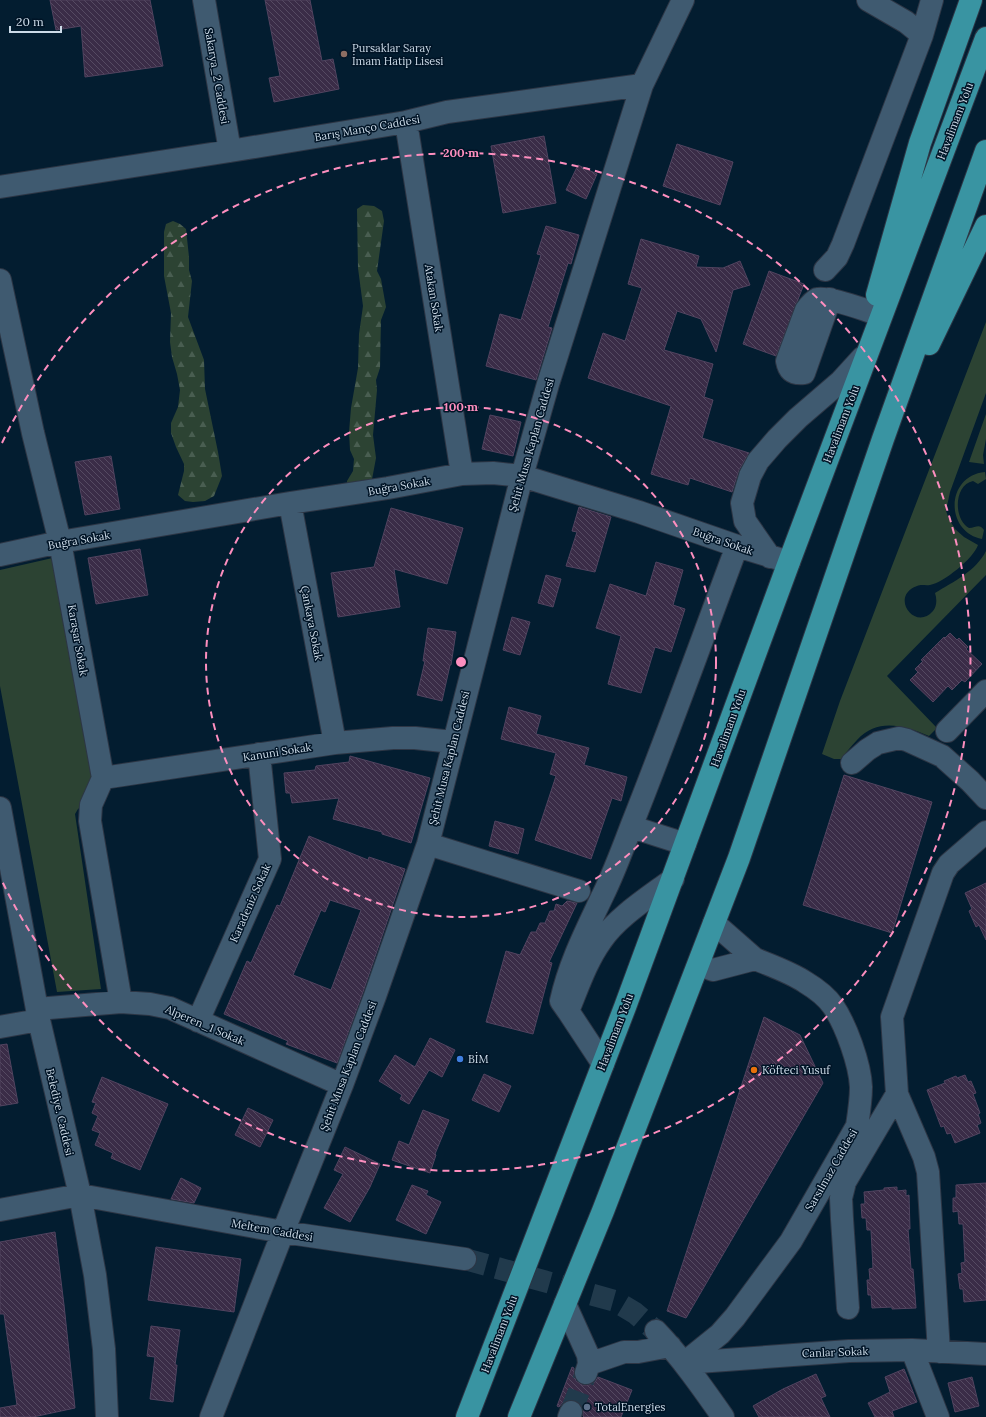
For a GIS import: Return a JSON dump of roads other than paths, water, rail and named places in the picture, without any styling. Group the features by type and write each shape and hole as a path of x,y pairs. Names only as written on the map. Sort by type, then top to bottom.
{"highway":[{"path":"852,395 881,275 920,143 971,0"},
{"name":"Havalimanı Yolu","path":"467,1417 603,1064 685,844 779,559 852,395 986,38"},
{"path":"519,1417 603,1211 739,858 883,439 986,151"},
{"path":"883,439 986,226"}],"street":[{"name":"Sakarya_2 Caddesi","path":"204,0 230,151"},
{"path":"642,85 683,0"},
{"path":"868,0 906,22 922,35"},
{"path":"825,270 837,257 843,244 922,35 932,0"},
{"name":"Barış Manço Caddesi","path":"0,187 406,122 447,112 642,85"},
{"name":"Şehit Musa Kaplan Caddesi","path":"211,1417 342,1085 428,844 522,476 550,376 642,85"},
{"name":"Atakan Sokak","path":"406,122 462,474"},
{"name":"Karaşar Sokak","path":"0,280 33,432 60,542 103,778"},
{"path":"830,300 872,312"},
{"path":"779,559 745,521 742,503 750,476 758,461 777,439 798,418 841,381 862,358"},
{"name":"Buğra Sokak","path":"0,555 60,542 388,488 462,474 493,473 522,476 638,512 779,559"},
{"name":"Çankaya Sokak","path":"290,503 334,743"},
{"path":"603,1064 561,1001 565,985 574,956 603,897 632,827 737,546"},
{"path":"947,731 986,691"},
{"name":"Kanuni Sokak","path":"103,778 334,743 393,738 415,738 453,742"},
{"path":"852,763 878,743 899,738 908,740 942,756 955,766 986,798"},
{"name":"Karadeniz Sokak","path":"198,1021 270,859 259,754"},
{"path":"103,778 91,805 90,821 121,1002"},
{"name":"Belediye. Caddesi","path":"0,808 3,844 38,1015 80,1195 95,1275 104,1349 107,1417"},
{"path":"632,827 685,844"},
{"path":"939,1352 928,1172 924,1157 897,1094 892,1017 943,873 949,864 986,832"},
{"path":"428,844 579,891"},
{"path":"568,1011 592,955 604,936 619,921 672,878"},
{"name":"Sarsılmaz Caddesi","path":"684,1363 725,1329 791,1241 856,1126 860,1106 861,1085 855,1056 849,1038 832,1006 819,992 804,981 755,959 714,923"},
{"path":"699,965 713,970 755,959"},
{"name":"Alperen_1 Sokak","path":"0,1027 38,1015 121,1002 150,1004 170,1008 342,1085"},
{"path":"848,1308 841,1198 845,1182 897,1094"},
{"path":"0,1210 80,1195"},
{"name":"Meltem Caddesi","path":"80,1195 283,1232 465,1259"},
{"path":"565,1304 588,1355 588,1368 624,1352 638,1352 663,1338 684,1363 723,1417"},
{"name":"Canlar Sokak","path":"684,1363 849,1350 912,1350 986,1354"},
{"path":"912,1350 938,1417"}],"tunnel":[{"path":"465,1259 615,1301 635,1313 656,1331"},
{"path":"571,1412 586,1373"}],"place":[{"name":"Pursaklar Saray İmam Hatip Lisesi","path":"344,54"},
{"name":"BİM","path":"460,1059"},
{"name":"Köfteci Yusuf","path":"754,1070"},
{"name":"TotalEnergies","path":"587,1407"}]}
